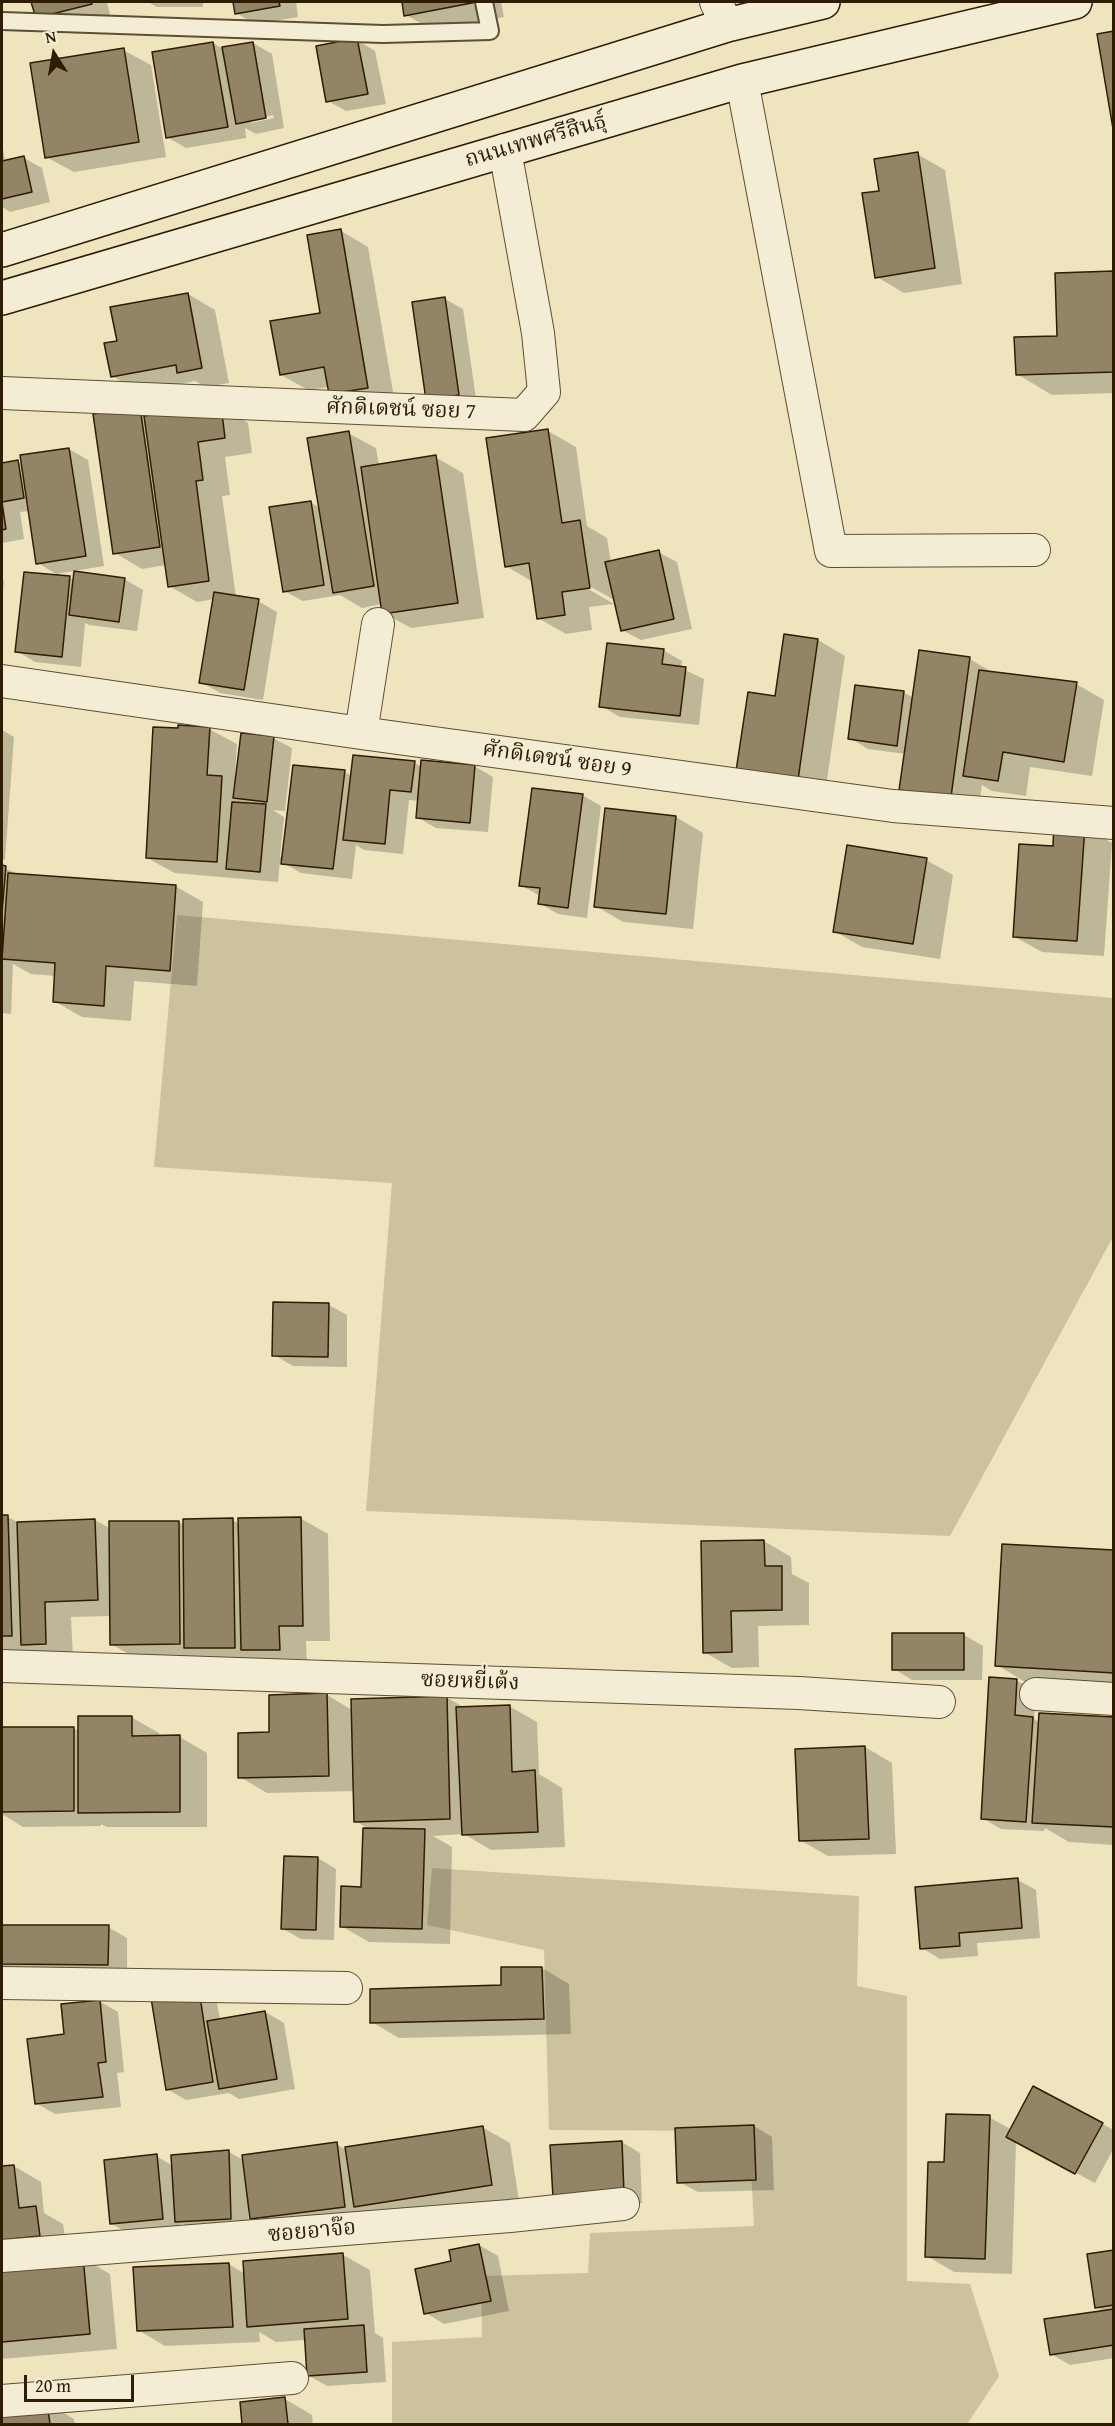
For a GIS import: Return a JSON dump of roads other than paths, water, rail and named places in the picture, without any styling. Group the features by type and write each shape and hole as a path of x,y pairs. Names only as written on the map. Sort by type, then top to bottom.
{"main road":[{"path":"2,250 722,13 823,2"},
{"name":"ถนนเทพศรีสินธุ์","path":"2,298 742,81 1075,2"}],"street":[{"path":"742,81 831,552 1034,550"},
{"name":"ศักดิเดชน์ ซอย 7","path":"2,393 524,415 544,392 538,333 505,150"},
{"path":"361,733 378,624"},
{"name":"ศักดิเดชน์ ซอย 9","path":"2,681 893,806 1113,823"},
{"name":"ซอยหยี่เต้ง","path":"2,1666 799,1693 939,1702"},
{"path":"1036,1694 1113,1699"},
{"path":"2,1983 346,1988"},
{"name":"ซอยอาจ๊อ","path":"2,2256 510,2216 623,2204"},
{"path":"2,2401 292,2378"}],"lane":[{"path":"2,21 383,34 490,31 484,2"}]}
